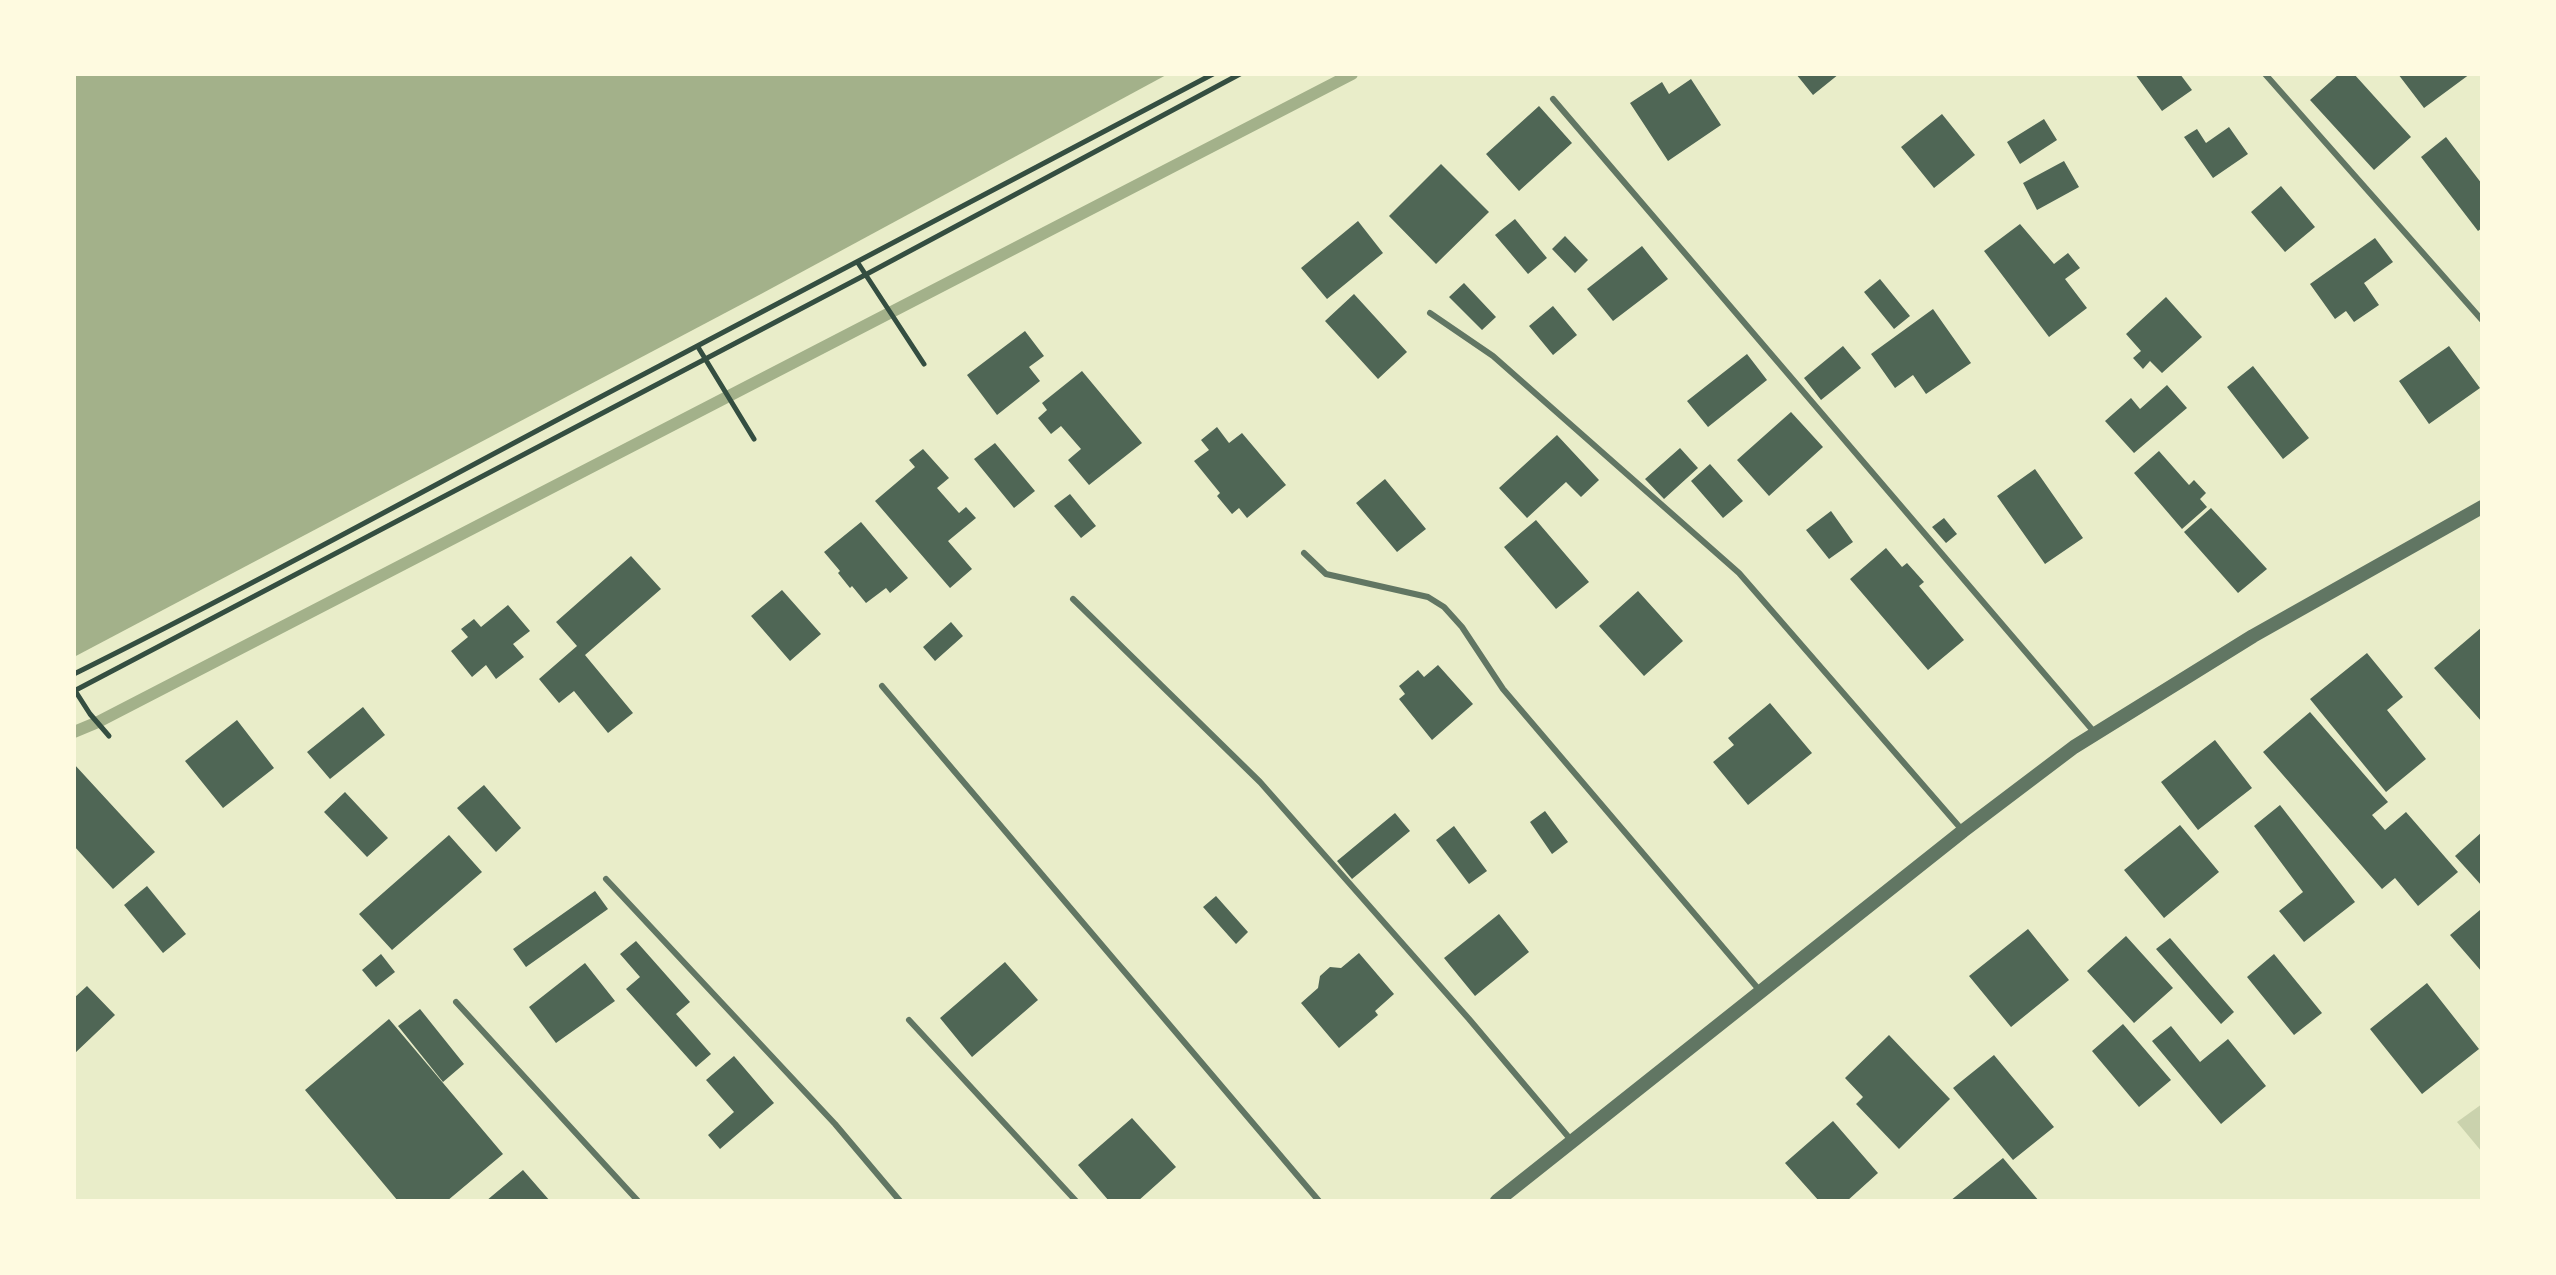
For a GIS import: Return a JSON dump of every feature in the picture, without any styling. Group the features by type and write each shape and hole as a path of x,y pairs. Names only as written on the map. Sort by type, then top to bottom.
{"street":[{"path":"1497,1201 2031,778 2095,733 2265,629 2482,507"}],"lane":[{"path":"2265,74 2482,320"},
{"path":"1553,99 2095,733"},
{"path":"1430,313 1493,356 1739,573 1963,831"},
{"path":"1304,553 1326,574 1428,597 1444,607 1462,627 1503,689 1761,992"},
{"path":"1073,599 1260,782 1572,1141"},
{"path":"882,686 1319,1201"},
{"path":"606,879 835,1124 900,1201"},
{"path":"456,1002 638,1201"},
{"path":"909,1020 1076,1201"}],"path":[{"path":"74,674 231,596 1213,74"},
{"path":"109,736 74,690 865,275 1240,74"},
{"path":"858,263 924,364"},
{"path":"698,347 754,439"}],"shaded area":[{"path":"74,74 1168,74 761,294 74,657"},
{"path":"2482,1104 2482,1152 2457,1122"}],"building":[{"path":"1796,74 1839,74 1813,95"},
{"path":"2135,74 2180,74 2192,90 2162,111"},
{"path":"2339,74 2354,74 2411,137 2374,170 2310,100"},
{"path":"2398,74 2470,74 2424,108"},
{"path":"1691,79 1721,125 1668,161 1630,103 1662,82 1669,94"},
{"path":"1539,106 1572,143 1519,191 1486,154"},
{"path":"1942,114 1975,155 1934,188 1901,147"},
{"path":"2044,119 2057,140 2020,164 2007,142"},
{"path":"2229,127 2248,154 2213,178 2184,137 2197,129 2206,143"},
{"path":"2446,137 2482,184 2482,228 2478,231 2421,157"},
{"path":"2064,161 2079,187 2037,210 2023,183"},
{"path":"1441,164 1489,212 1436,264 1389,216"},
{"path":"2281,186 2315,227 2285,252 2251,212"},
{"path":"1515,219 1547,258 1528,274 1495,235"},
{"path":"1358,221 1383,253 1327,299 1301,268"},
{"path":"2020,224 2054,264 2068,253 2080,268 2065,279 2087,308 2049,337 1984,251"},
{"path":"1565,236 1588,260 1575,273 1552,249"},
{"path":"2375,238 2393,262 2364,283 2379,305 2354,322 2346,311 2335,319 2310,284"},
{"path":"1642,246 1668,279 1613,321 1587,289"},
{"path":"1880,279 1910,316 1894,329 1864,292"},
{"path":"1464,283 1496,317 1482,330 1449,297"},
{"path":"1354,294 1407,352 1378,379 1325,321"},
{"path":"2166,297 2202,337 2162,373 2150,361 2143,369 2133,358 2141,351 2126,334"},
{"path":"1553,306 1577,335 1553,355 1529,326"},
{"path":"1933,309 1971,363 1926,394 1913,375 1895,388 1871,354"},
{"path":"1025,331 1044,356 1029,367 1040,381 997,415 967,375"},
{"path":"1843,346 1861,368 1821,400 1804,378"},
{"path":"2449,346 2480,388 2429,424 2399,381"},
{"path":"1747,354 1767,380 1708,427 1687,401"},
{"path":"2253,366 2309,438 2283,459 2227,387"},
{"path":"1082,371 1142,443 1089,485 1068,460 1081,449 1061,426 1051,434 1038,418 1047,410 1042,403"},
{"path":"2167,385 2187,408 2134,453 2105,421 2131,398 2140,409"},
{"path":"1791,412 1823,447 1769,496 1737,460"},
{"path":"1217,427 1229,443 1242,433 1286,485 1247,518 1239,508 1232,514 1217,496 1220,493 1194,461 1209,450 1201,440"},
{"path":"1557,435 1599,480 1581,497 1566,482 1527,518 1499,488"},
{"path":"995,443 1035,491 1014,508 974,459"},
{"path":"1680,448 1698,468 1664,499 1645,479"},
{"path":"923,449 949,478 937,488 959,513 966,507 976,518 948,541 972,569 950,588 875,501 915,467 909,460"},
{"path":"2159,451 2189,485 2194,480 2206,493 2200,499 2207,507 2182,529 2134,473"},
{"path":"1710,464 1743,501 1723,518 1691,481"},
{"path":"2035,469 2083,538 2045,564 1997,496"},
{"path":"1385,479 1426,529 1397,552 1356,503"},
{"path":"1070,494 1096,526 1081,538 1054,506"},
{"path":"2211,508 2267,569 2238,593 2184,532"},
{"path":"1831,511 1853,542 1829,559 1806,530"},
{"path":"1944,518 1957,534 1946,543 1932,527"},
{"path":"1536,520 1589,582 1556,609 1504,547"},
{"path":"861,522 908,578 890,593 886,588 866,603 852,586 850,588 824,552"},
{"path":"1886,548 1902,567 1907,563 1924,582 1919,586 1964,640 1928,670 1850,579"},
{"path":"631,556 661,589 585,655 633,713 608,733 574,691 559,703 539,679 577,646 556,622"},
{"path":"782,590 821,634 790,661 751,616"},
{"path":"1638,591 1683,641 1644,676 1599,626"},
{"path":"508,605 530,631 513,644 524,657 496,679 486,665 472,677 451,651 468,637 461,629 474,619 481,627"},
{"path":"951,622 963,636 935,661 923,647"},
{"path":"2482,627 2482,722 2434,668"},
{"path":"2367,653 2403,697 2387,710 2426,759 2386,792 2310,699"},
{"path":"1438,665 1473,704 1432,740 1399,699 1405,694 1399,686 1418,670 1424,677"},
{"path":"1770,703 1812,753 1748,805 1713,762 1734,745 1728,738"},
{"path":"363,707 385,735 330,779 307,752"},
{"path":"2310,712 2388,802 2372,815 2385,830 2406,812 2458,872 2418,906 2395,878 2382,889 2263,752"},
{"path":"237,720 274,768 223,808 185,761"},
{"path":"2215,740 2252,788 2198,830 2161,782"},
{"path":"74,764 155,852 113,889 74,846"},
{"path":"484,785 521,828 496,852 457,808"},
{"path":"345,792 388,838 367,857 324,812"},
{"path":"2280,805 2355,902 2304,942 2279,911 2303,892 2254,826"},
{"path":"1545,811 1568,842 1552,854 1530,822"},
{"path":"1395,813 1410,831 1352,879 1337,861"},
{"path":"2180,825 2219,872 2164,918 2124,870"},
{"path":"1454,826 1487,871 1469,884 1436,840"},
{"path":"2482,832 2482,886 2455,856"},
{"path":"449,835 482,872 392,950 359,914"},
{"path":"147,886 186,934 163,953 124,905"},
{"path":"595,891 608,909 526,967 513,949"},
{"path":"1216,896 1248,932 1236,944 1203,907"},
{"path":"2480,910 2482,912 2482,972 2450,935"},
{"path":"1499,914 1529,952 1475,996 1444,958"},
{"path":"2028,929 2069,980 2011,1027 1969,976"},
{"path":"2126,936 2173,988 2134,1023 2087,971"},
{"path":"2170,938 2234,1012 2221,1024 2156,949"},
{"path":"636,941 690,1002 676,1014 711,1054 696,1067 626,989 640,977 620,954"},
{"path":"1359,953 1394,994 1375,1011 1378,1015 1339,1048 1301,1003 1318,988 1320,976 1330,967 1341,968"},
{"path":"381,954 395,972 376,987 362,970"},
{"path":"2274,954 2322,1013 2294,1035 2247,977"},
{"path":"1005,962 1038,1000 972,1057 940,1018"},
{"path":"585,963 615,1001 556,1043 529,1007"},
{"path":"2427,983 2479,1049 2422,1094 2370,1029"},
{"path":"87,986 115,1015 74,1054 74,998"},
{"path":"420,1009 464,1064 443,1082 398,1026"},
{"path":"389,1019 503,1154 447,1201 398,1201 305,1090"},
{"path":"2123,1024 2171,1080 2139,1107 2092,1051"},
{"path":"2171,1026 2200,1062 2228,1039 2266,1086 2221,1124 2152,1041"},
{"path":"1889,1035 1950,1099 1899,1149 1856,1104 1863,1097 1845,1078"},
{"path":"1994,1055 2054,1127 2013,1160 1953,1088"},
{"path":"734,1056 774,1103 720,1149 708,1135 734,1112 706,1080"},
{"path":"1132,1118 1176,1167 1138,1201 1109,1201 1078,1165"},
{"path":"1833,1121 1878,1173 1847,1201 1819,1201 1785,1163"},
{"path":"2003,1158 2039,1201 1950,1201"},
{"path":"523,1170 550,1201 486,1201"}],"waterway":[{"path":"74,732 1352,74"}]}
